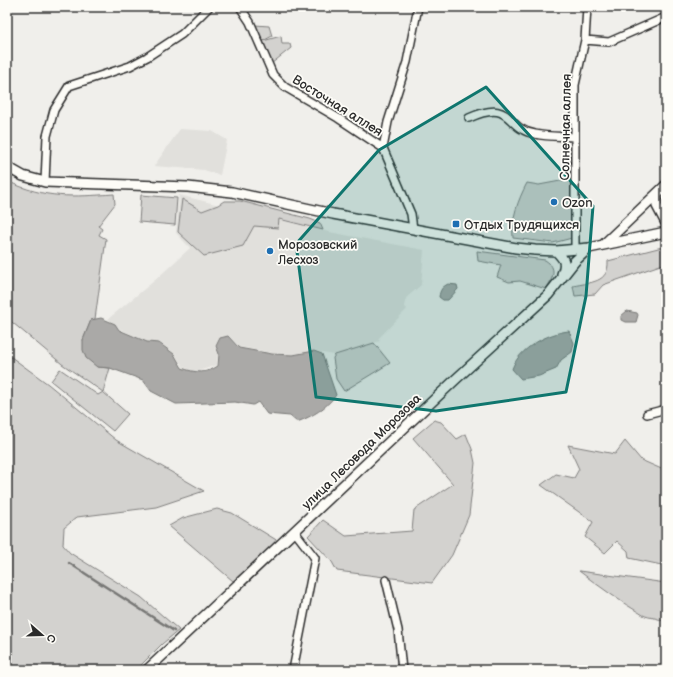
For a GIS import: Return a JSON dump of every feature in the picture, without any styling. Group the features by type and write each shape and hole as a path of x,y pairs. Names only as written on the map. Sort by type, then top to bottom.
{"main road":[{"path":"7,168 22,176 45,182 131,184 210,189 516,248 556,251 589,248 666,232"},
{"path":"602,246 666,185"},
{"path":"657,194 657,206 666,223"},
{"name":"улица Лесовода Морозова","path":"147,670 295,532 456,378 548,294 580,255 589,248"},
{"path":"556,251 564,259 565,267 561,277"}],"street":[{"path":"45,182 47,136 54,110 69,86 130,66 147,57 182,34 209,7"},
{"name":"Восточная аллея","path":"240,7 250,22 273,75 285,87 338,118 383,148 411,214 413,229"},
{"path":"383,148 388,122 407,62 418,7"},
{"name":"Солнечная аллея","path":"575,249 575,85 585,40 587,7"},
{"path":"585,40 609,42 666,17"},
{"path":"469,118 486,111 505,113 522,130 535,134 575,137"},
{"path":"647,414 666,410"},
{"path":"293,670 315,558 295,532"},
{"path":"386,580 398,630 402,670"}],"highlighted area":[{"path":"486,87 593,206 586,296 566,392 436,411 316,397 296,244 379,150"}],"shaded area":[{"path":"255,25 269,26 272,36 263,41 281,36 282,44 290,44 291,48 271,64"},
{"path":"180,129 212,131 227,140 220,175 204,170 154,166"},
{"path":"571,179 572,238 553,243 513,238 513,224 516,210 527,183 539,185"},
{"path":"7,181 21,187 47,194 85,196 114,194 115,204 98,226 102,229 99,235 106,239 95,319 91,320 83,340 97,367 110,368 103,392 62,364 7,318"},
{"path":"141,195 177,198 175,225 139,222"},
{"name":"Морозовский Лесхоз","path":"179,195 329,232 424,250 421,285 406,298 404,306 407,309 378,339 380,341 335,355 322,353 315,350 293,355 239,347 229,336 220,337 215,346 218,354 217,365 196,372 183,367 175,354 159,342 147,342 120,329 108,319 154,281 190,248 176,233"},
{"path":"182,199 202,211 224,201 240,201 310,219 320,223 323,230 279,219 278,228 254,226 243,246 204,256 178,232"},
{"path":"666,246 666,263 603,285 595,294 575,296 573,286 602,278 608,268 608,261"},
{"path":"477,251 545,260 552,266 553,273 551,281 546,289 520,281 509,282 497,277 501,265 478,261"},
{"path":"448,284 457,285 458,289 448,300 443,300 439,297 440,292"},
{"path":"627,311 637,313 638,315 636,322 625,322 621,320 621,316"},
{"path":"101,318 115,324 119,330 147,342 159,343 174,354 182,368 196,372 214,369 218,366 219,354 216,346 220,338 228,336 239,348 272,354 293,355 314,351 322,354 336,395 318,412 297,422 290,416 267,414 258,402 253,405 235,402 176,404 151,391 143,380 110,368 97,367 86,358 83,350 83,340 91,320"},
{"path":"569,331 574,343 572,352 561,360 556,369 539,376 521,379 512,369 521,354 535,343 552,335"},
{"path":"374,343 390,363 344,391 336,379 333,358 335,355"},
{"path":"7,354 48,384 116,440 204,491 156,507 77,517 64,528 63,545 70,553 141,597 179,630 162,644 136,670 7,670"},
{"path":"60,369 98,395 103,392 128,414 113,431 51,381"},
{"path":"434,420 441,422 457,439 466,434 472,449 475,463 469,515 452,555 432,583 337,571 332,562 308,536 323,520 346,536 412,531 414,510 453,484 413,438"},
{"path":"625,441 641,460 666,471 666,566 629,558 628,551 617,541 605,553 585,537 593,522 541,485 556,474 574,478 579,469 568,445 615,454"},
{"path":"217,509 232,513 278,541 233,581 169,526 183,518"},
{"path":"579,571 666,583 666,623 659,619 643,615"}],"waterway":[{"path":"69,563 174,631"}],"place":[{"name":"Ozon","path":"554,202"},
{"name":"Отдых Трудящихся","path":"456,224"},
{"name":"Морозовский Лесхоз","path":"270,251"}]}
